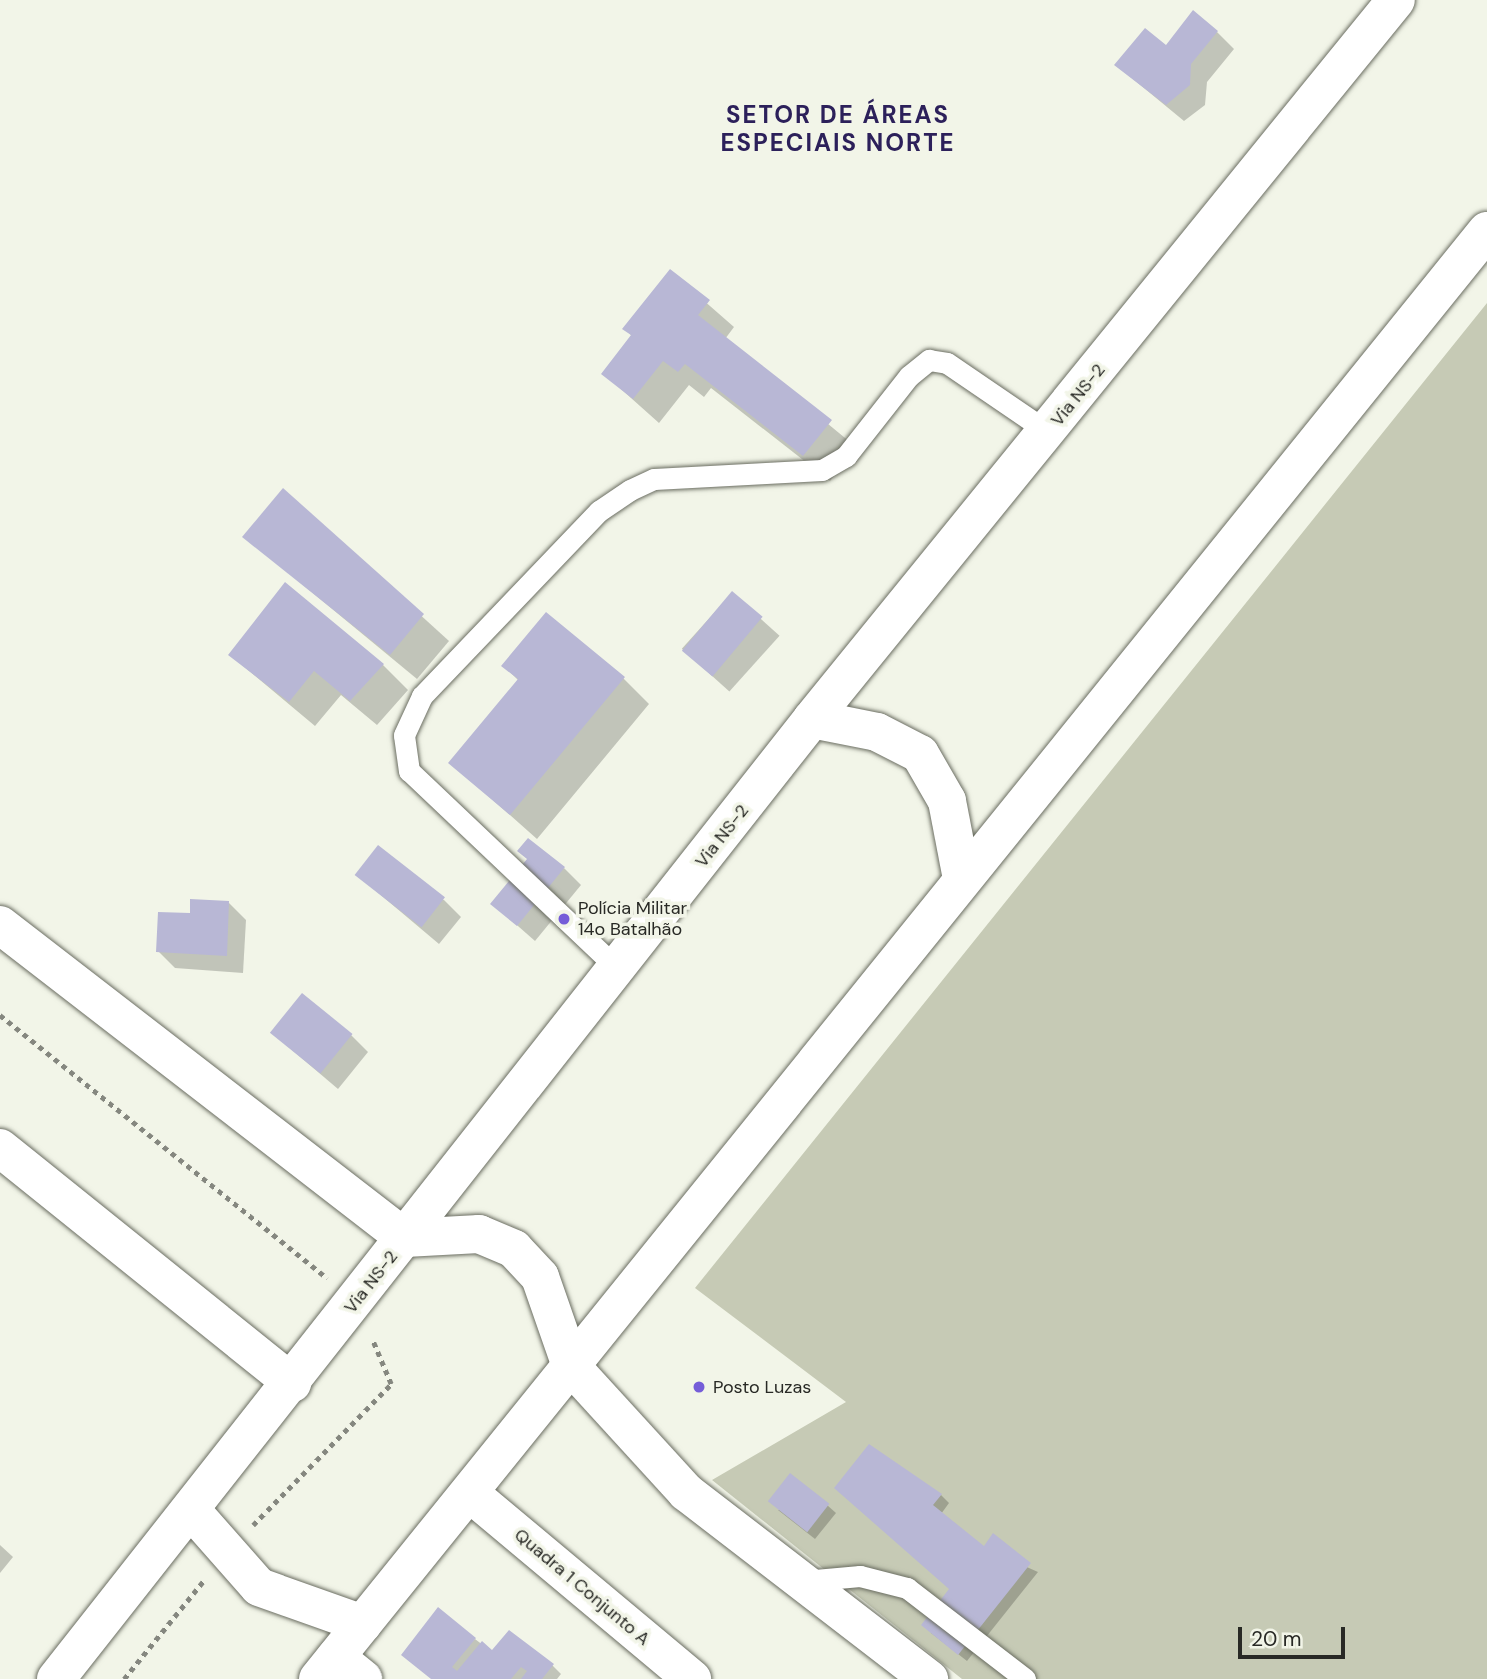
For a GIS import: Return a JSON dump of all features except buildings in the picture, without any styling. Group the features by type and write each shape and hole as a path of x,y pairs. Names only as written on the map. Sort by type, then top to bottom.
{"street":[{"name":"Via NS-2","path":"56,1679 192,1511 812,719 1048,432 1396,0"},
{"path":"339,1672 363,1624 472,1494 571,1366 962,879 1487,232"},
{"path":"812,719 877,732 920,754 947,801 962,879"},
{"path":"0,925 405,1238 479,1234 514,1249 540,1278 571,1366 686,1492 929,1679"},
{"path":"0,1148 292,1383"},
{"name":"Quadra 1 Conjunto A","path":"472,1494 692,1679"},
{"path":"192,1511 260,1587 363,1624"}],"lane":[{"path":"618,969 409,771 404,735 422,696 599,511 630,490 654,479 822,470 846,456 909,376 929,360 947,363 1048,432"},
{"path":"802,1581 860,1576 907,1588 1025,1679"}],"green space":[{"path":"1487,303 1487,1679 962,1679 712,1480 846,1402 695,1288"}],"place":[{"name":"Polícia Militar 14o Batalhão","path":"564,919"},
{"name":"Posto Luzas","path":"699,1387"}],"district":[{"name":"SETOR DE ÁREAS ESPECIAIS NORTE","path":"838,129"}]}
